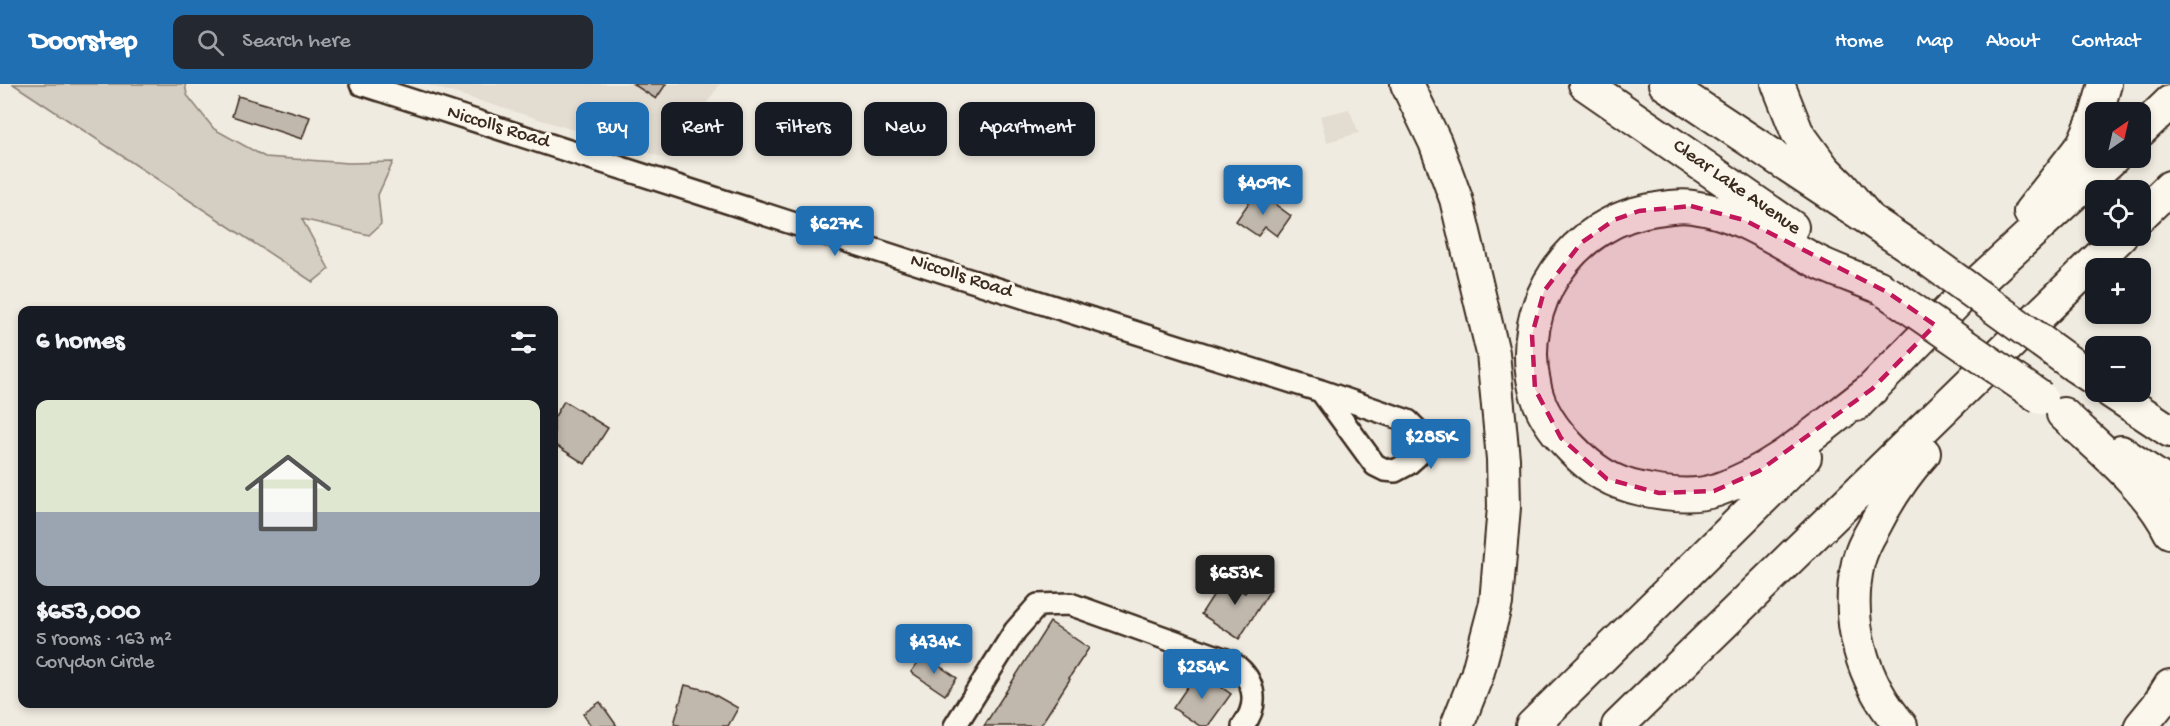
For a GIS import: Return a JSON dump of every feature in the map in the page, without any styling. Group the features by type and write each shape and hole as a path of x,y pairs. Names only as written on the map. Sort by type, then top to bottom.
{"highway":[{"path":"1407,84 1435,142 1456,199 1493,353 1503,459 1504,507 1496,603 1477,675 1457,726"},
{"name":"Clear Lake Avenue","path":"1585,84 1883,290"},
{"path":"1665,84 1919,252 2085,373"},
{"path":"1778,84 1797,132 1808,150 1870,220"},
{"path":"2100,102 2105,84"},
{"path":"2151,120 2170,102"},
{"path":"1960,299 2064,171 2085,139"},
{"path":"1532,726 1719,544 1960,299 2102,168"},
{"path":"2151,205 2170,187"},
{"path":"1872,389 1759,471 1743,479 1714,491 1686,494 1659,493 1606,479 1585,464 1561,438 1547,417 1535,389 1532,335 1544,291 1568,257 1595,232 1614,220 1639,211 1691,207 1744,220 1820,262 1883,290 2170,485"},
{"path":"2151,224 2170,211"},
{"path":"2098,258 2111,246"},
{"path":"2101,258 2119,246"},
{"path":"1618,726 2085,271"},
{"path":"1901,726 1888,711 1872,685 1856,637 1854,607 1858,561 1896,486 1917,460 1979,394 2010,345"},
{"path":"2126,402 2170,431"},
{"path":"2138,402 2170,414"},
{"path":"2052,406 2127,476 2147,498 2170,532"},
{"path":"2140,726 2170,686"}],"street":[{"name":"Niccolls Road","path":"361,84 964,279 1321,391 1408,422 1419,432 1421,444 1417,456 1395,471 1385,470 1375,465 1321,391"},
{"path":"955,726 1016,631 1038,605 1070,604 1229,661 1239,667 1248,678 1253,697 1251,713 1243,726"}],"highlighted area":[{"path":"1691,206 1744,220 1887,292 1935,325 1872,389 1759,471 1714,491 1659,493 1607,479 1561,438 1535,389 1532,335 1544,291 1581,243 1614,220 1639,211"}],"shaded area":[{"path":"13,84 185,84 187,95 214,129 265,157 349,163 393,162 378,195 381,224 369,235 302,219 329,269 313,282"},
{"path":"425,84 720,84 708,102 661,102 661,156 670,156 668,159 649,153 649,102 576,102 576,131"},
{"path":"1349,109 1359,133 1327,142 1320,116"}],"building":[{"path":"633,84 666,84 656,99"},
{"path":"238,96 310,117 302,139 232,116"},
{"path":"1257,191 1291,216 1277,236 1265,227 1258,236 1236,221"},
{"path":"564,401 608,428 585,464 558,447 558,411"},
{"path":"1254,579 1271,589 1239,639 1201,614 1223,580 1245,593"},
{"path":"1050,622 1089,648 1070,679 1040,726 984,726"},
{"path":"923,655 957,678 945,695 911,672"},
{"path":"1198,671 1231,694 1208,726 1200,726 1173,708"},
{"path":"685,685 706,690 738,708 728,726 674,724"},
{"path":"600,702 617,726 591,726 583,714"}]}
